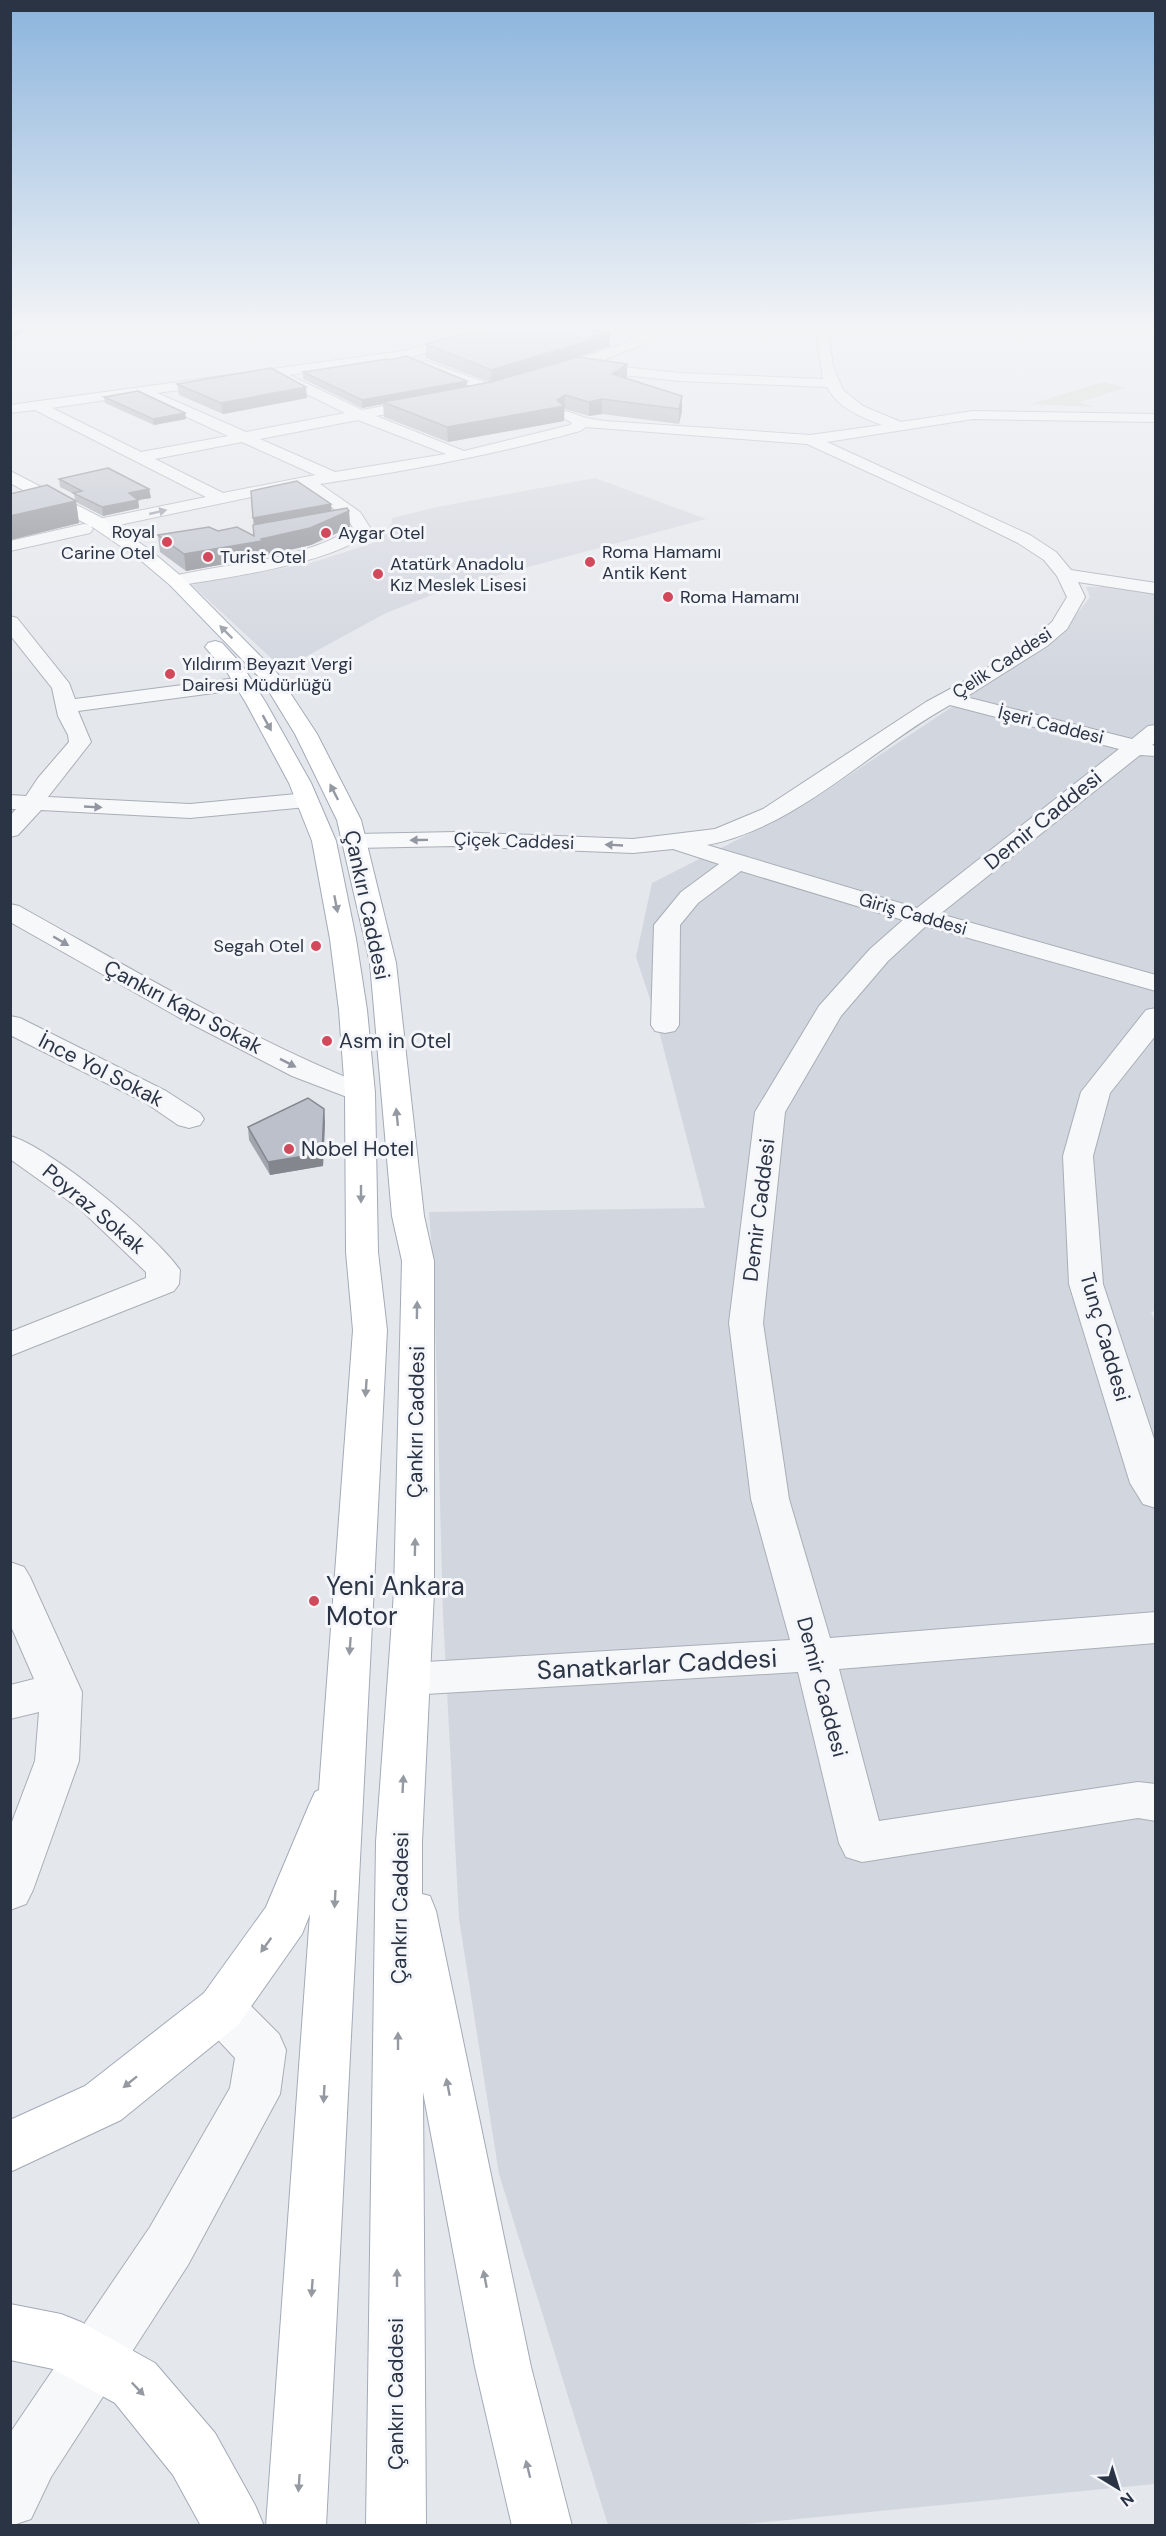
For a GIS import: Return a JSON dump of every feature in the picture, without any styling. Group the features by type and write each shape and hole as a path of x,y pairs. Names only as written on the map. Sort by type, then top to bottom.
{"main road":[{"name":"Çankırı Caddesi","path":"10,476 92,527 176,604 236,669 298,779 324,841 343,939 353,1010 360,1093 362,1252 370,1330 296,2526"},
{"name":"Çankırı Caddesi","path":"10,491 92,527 144,554 176,581 270,677 306,734 349,820 383,963 408,1216 418,1261 414,1592 399,1842 396,2526"},
{"path":"10,2147 103,2103 221,2009 285,1919 342,1778"},
{"path":"399,1842 503,2367 543,2526"},
{"path":"10,2332 61,2342 135,2383 194,2454 234,2526"}],"street":[{"path":"113,443 220,498"},
{"path":"141,457 210,443"},
{"path":"256,443 333,477"},
{"path":"432,443 461,455"},
{"path":"10,546 220,498 306,481 413,466 518,443"},
{"name":"Çelik Caddesi","path":"672,842 722,835 771,814 947,698 1022,654 1060,625 1076,597 1065,575 1050,556 1024,539 817,443"},
{"path":"176,581 291,559 352,536 362,529 354,516 306,481"},
{"path":"331,520 354,516"},
{"path":"1065,575 1155,589"},
{"path":"10,622 62,687 66,706 80,742 55,773 42,784 34,804 10,830"},
{"path":"66,706 244,683"},
{"name":"İşeri Caddesi","path":"947,698 1149,743"},
{"name":"Demir Caddesi","path":"1149,743 921,917 879,955 829,1012 770,1112 746,1323 770,1499 814,1655 862,1843 1138,1800 1155,1803"},
{"path":"10,802 190,811 307,800"},
{"name":"Çiçek Caddesi","path":"355,841 467,839 633,846 672,842"},
{"name":"Giriş Caddesi","path":"672,842 921,917 1155,983"},
{"path":"665,1025 667,925 675,911 688,898 737,862"},
{"name":"Çankırı Kapı Sokak","path":"10,911 199,1017 302,1070 317,1074 360,1093"},
{"name":"Tunç Caddesi","path":"1155,1016 1096,1092 1078,1156 1086,1284 1149,1483 1155,1495"},
{"name":"İnce Yol Sokak","path":"10,1024 156,1097 189,1119"},
{"name":"Poyraz Sokak","path":"10,1345 162,1284 163,1270 147,1252 87,1198 16,1154"},
{"path":"10,1577 61,1692 57,1761 10,1890"},
{"name":"Sanatkarlar Caddesi","path":"409,1679 814,1655 1155,1627"},
{"path":"10,1702 21,1698 61,1692"},
{"path":"10,2498 30,2456 169,2246 255,2094 261,2050 221,2009"}],"shaded area":[{"name":"Atatürk Anadolu Kız Meslek Lisesi","path":"595,478 706,519 447,589 386,613 283,669 192,585 311,563 376,542 392,523 392,518 437,507"},
{"path":"1155,585 1156,1311 1151,1312 1156,1322 1155,2484 736,2525 608,2525 499,2174 459,1919 443,1614 434,1276 429,1212 705,1208 653,1008 636,957 652,883 800,808 1060,635 1090,597 1086,587"}],"building":[{"path":"108,468 149,489 129,493 138,500 102,507 73,493 82,491 59,479"},
{"path":"297,481 331,504 253,518 251,491"},
{"path":"47,485 76,501 10,516 10,494"},
{"path":"347,508 349,511 310,528 261,539 262,541 184,554 158,535 209,527 218,531 237,527 254,536 253,525"},
{"name":"Nobel Hotel","path":"308,1098 324,1109 322,1153 268,1162 248,1127"}],"place":[{"name":"Aygar Otel","path":"326,533"},
{"name":"Royal Carine Otel","path":"167,542"},
{"name":"Turist Otel","path":"208,557"},
{"name":"Roma Hamamı Antik Kent","path":"590,562"},
{"name":"Atatürk Anadolu Kız Meslek Lisesi","path":"378,574"},
{"name":"Roma Hamamı","path":"668,597"},
{"name":"Yıldırım Beyazıt Vergi Dairesi Müdürlüğü","path":"170,674"},
{"name":"Segah Otel","path":"316,946"},
{"name":"Asm in Otel","path":"327,1041"},
{"name":"Nobel Hotel","path":"289,1149"},
{"name":"Yeni Ankara Motor","path":"314,1601"}]}
